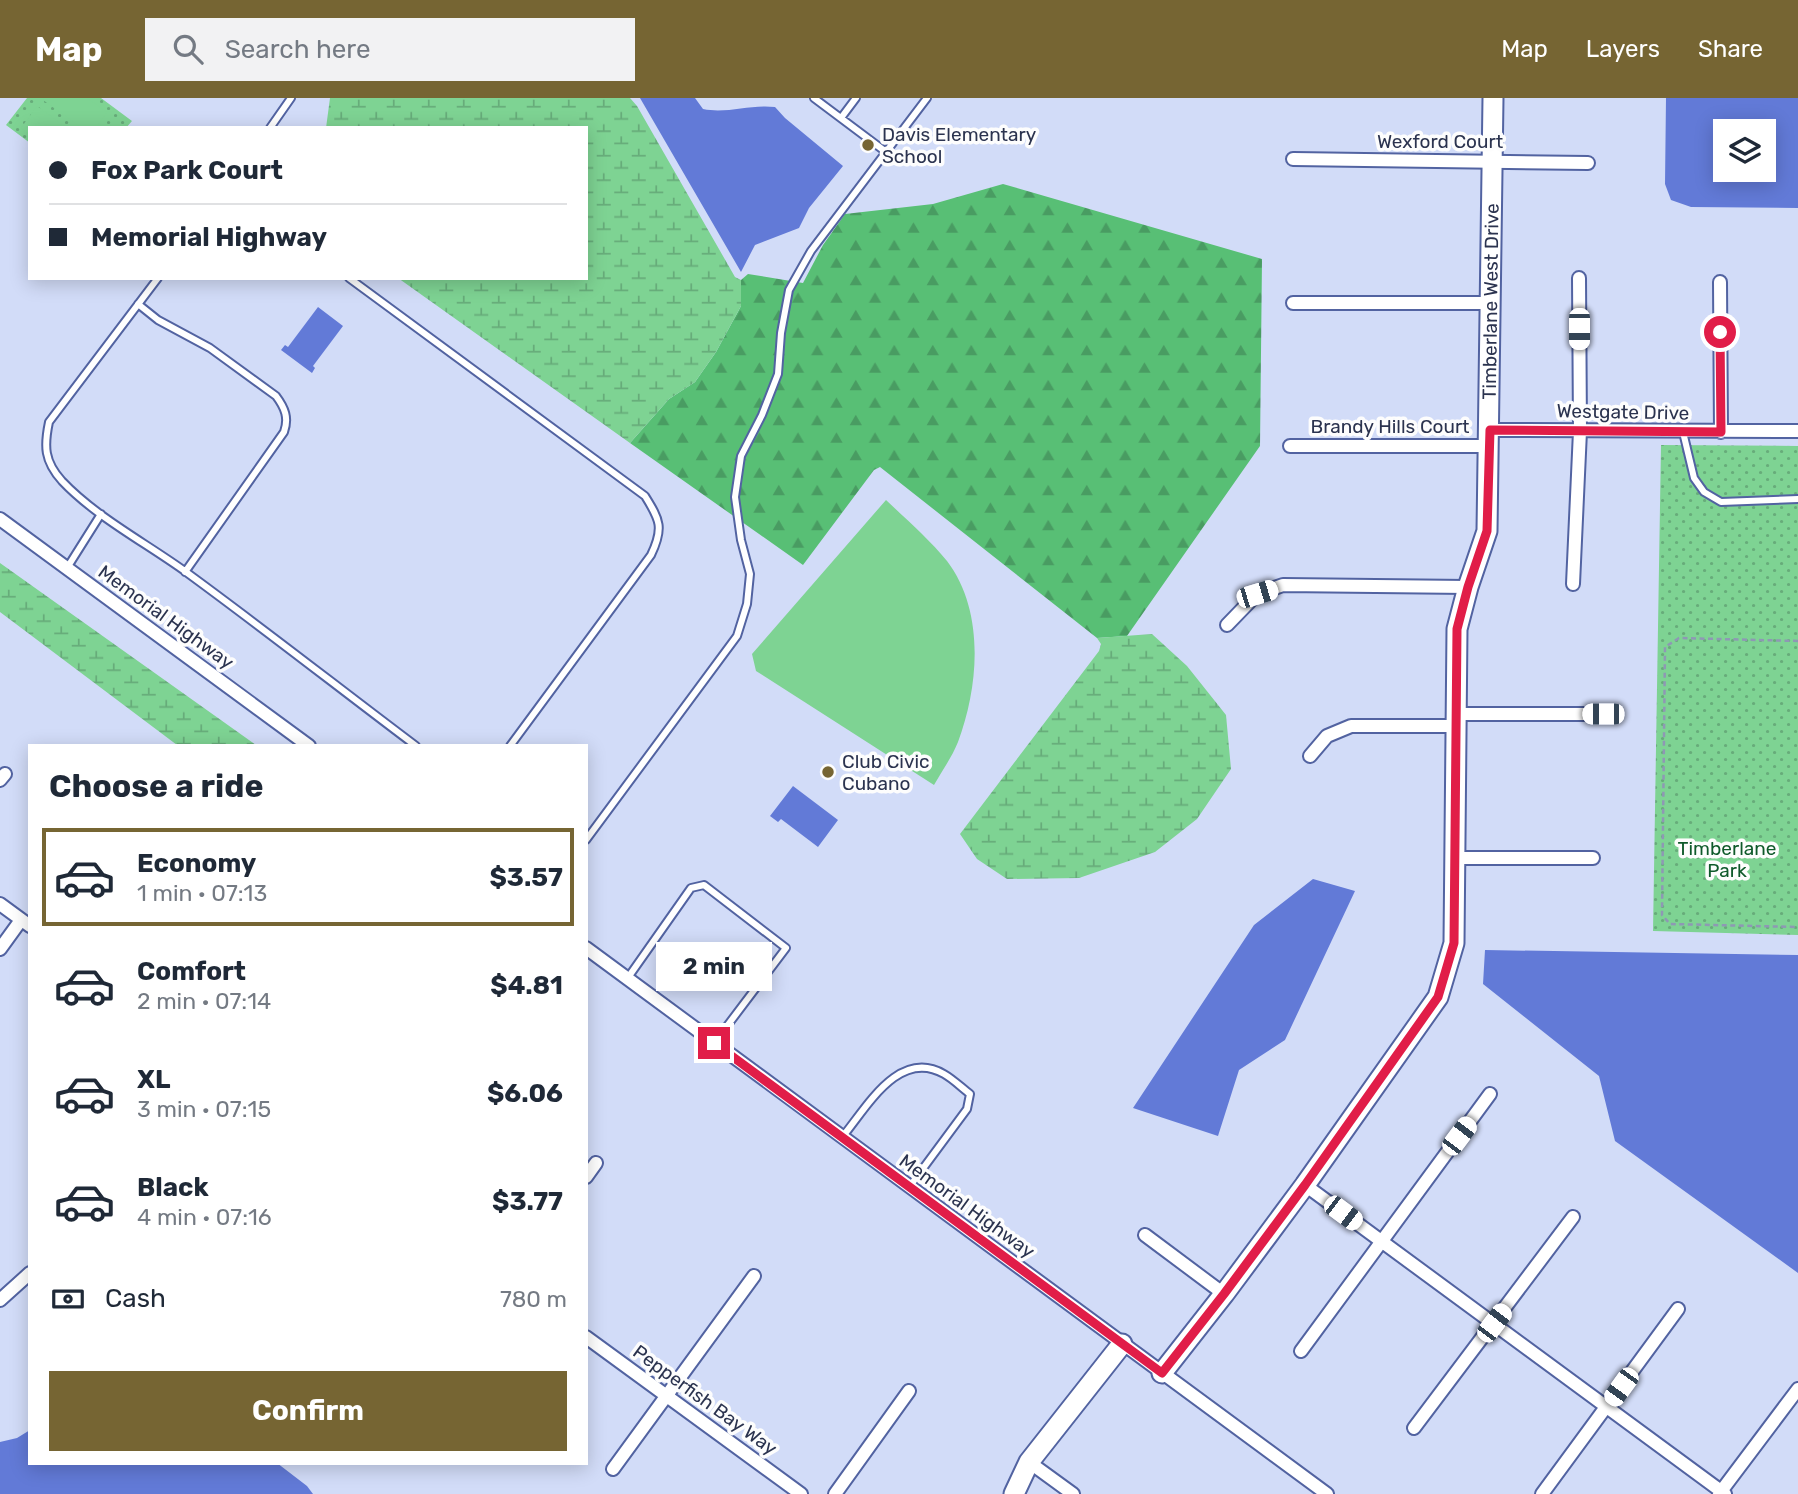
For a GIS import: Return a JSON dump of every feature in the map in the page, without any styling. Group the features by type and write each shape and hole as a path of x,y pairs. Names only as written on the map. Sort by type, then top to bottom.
{"street":[{"name":"Timberlane West Drive","path":"1162,1373 1305,1185 1438,997 1454,943 1457,629 1487,531 1493,98"},
{"name":"Wexford Court","path":"1293,159 1588,163"},
{"path":"1573,584 1580,431 1579,278"},
{"path":"1720,282 1721,432"},
{"path":"1293,303 1491,303"},
{"name":"Westgate Drive","path":"1490,438 1580,431 1798,431"},
{"name":"Brandy Hills Court","path":"1290,446 1490,438"},
{"name":"Memorial Highway","path":"0,519 306,744"},
{"path":"1227,625 1257,594 1283,586 1468,587"},
{"path":"1310,756 1327,736 1351,726 1603,714"},
{"path":"1455,858 1593,858"},
{"path":"0,904 25,923 0,949"},
{"name":"Memorial Highway","path":"588,950 1327,1494"},
{"path":"1301,1351 1490,1094"},
{"path":"588,1174 596,1163"},
{"path":"1305,1185 1721,1493 1798,1389"},
{"path":"1413,1428 1573,1217"},
{"path":"1145,1235 1224,1294"},
{"path":"0,1300 28,1275"},
{"path":"613,1469 754,1276"},
{"path":"1542,1494 1678,1309"},
{"name":"Pepperfish Bay Way","path":"588,1338 801,1494"},
{"path":"1014,1494 1029,1462 1122,1344"},
{"path":"835,1494 909,1391"},
{"path":"1029,1462 1073,1494"}],"lane":[{"path":"271,126 292,98"},
{"path":"814,98 886,152"},
{"path":"841,118 856,98"},
{"path":"588,837 737,636 747,604 750,574 741,540 735,497 741,456 762,415 778,374 781,333 789,290 811,251 926,98"},
{"path":"156,280 49,422 44,444 48,461 61,480 101,514 185,572 413,744"},
{"path":"352,280 645,496 659,519 659,538 651,555 511,744"},
{"path":"138,304 158,320 210,348 276,396 283,406 288,422 284,432 185,572"},
{"path":"1684,432 1694,478 1704,492 1721,502 1798,499"},
{"path":"67,568 101,514"},
{"path":"627,979 691,888 704,885 786,948 714,1043"},
{"path":"842,1138 891,1078 914,1067 943,1073 970,1094 967,1109 909,1187"}],"path":[{"path":"1798,640 1679,638 1665,647 1662,915 1670,924 1798,927"}],"green space":[{"path":"27,98 101,98 132,121 128,126 28,126 28,142 6,125"},
{"path":"87,98 107,112 97,126 79,126 43,100"},
{"path":"330,98 630,98 735,277 741,280 741,306 716,352 695,382 669,399 630,443 401,280 588,280 588,126 326,126"},
{"path":"37,106 64,126 28,126 28,133 21,128"},
{"path":"1003,184 1262,259 1260,446 1127,636 1097,638 880,467 874,470 803,565 630,443 669,399 695,382 716,352 741,306 741,280 748,274 803,283 823,245 845,214 933,204"},
{"name":"Timberlane Park","path":"1661,445 1798,446 1798,935 1653,931"},
{"path":"886,500 947,561 968,602 973,625 974,673 965,720 956,748 934,785 756,671 752,654"},
{"path":"0,563 255,744 176,744 0,612"},
{"path":"1152,634 1187,666 1226,715 1231,769 1197,819 1155,852 1079,878 1007,879 977,859 960,834 1099,651 1101,644 1097,638"}],"water":[{"path":"640,98 695,98 703,109 712,110 775,107 843,166 809,208 799,228 755,245 741,272"},
{"path":"1666,98 1798,98 1798,208 1691,207 1671,200 1665,184"},
{"path":"318,307 343,326 313,366 315,368 312,373 281,350 285,345 288,347"},
{"path":"793,786 838,820 818,847 781,819 778,822 770,816"},
{"path":"1313,879 1355,891 1285,1040 1239,1070 1218,1136 1133,1108 1254,925"},
{"path":"1485,950 1798,955 1798,1273 1615,1141 1599,1076 1483,984"},
{"path":"28,1431 28,1465 280,1465 307,1486 313,1494 0,1494 0,1442 17,1438"}],"place":[{"name":"Davis Elementary School","path":"868,145"},
{"name":"Club Civic Cubano","path":"828,772"}],"route":[{"path":"714,1043 1162,1373 1305,1185 1438,997 1454,943 1457,629 1487,531 1490,430 1721,432 1720,332"}]}
